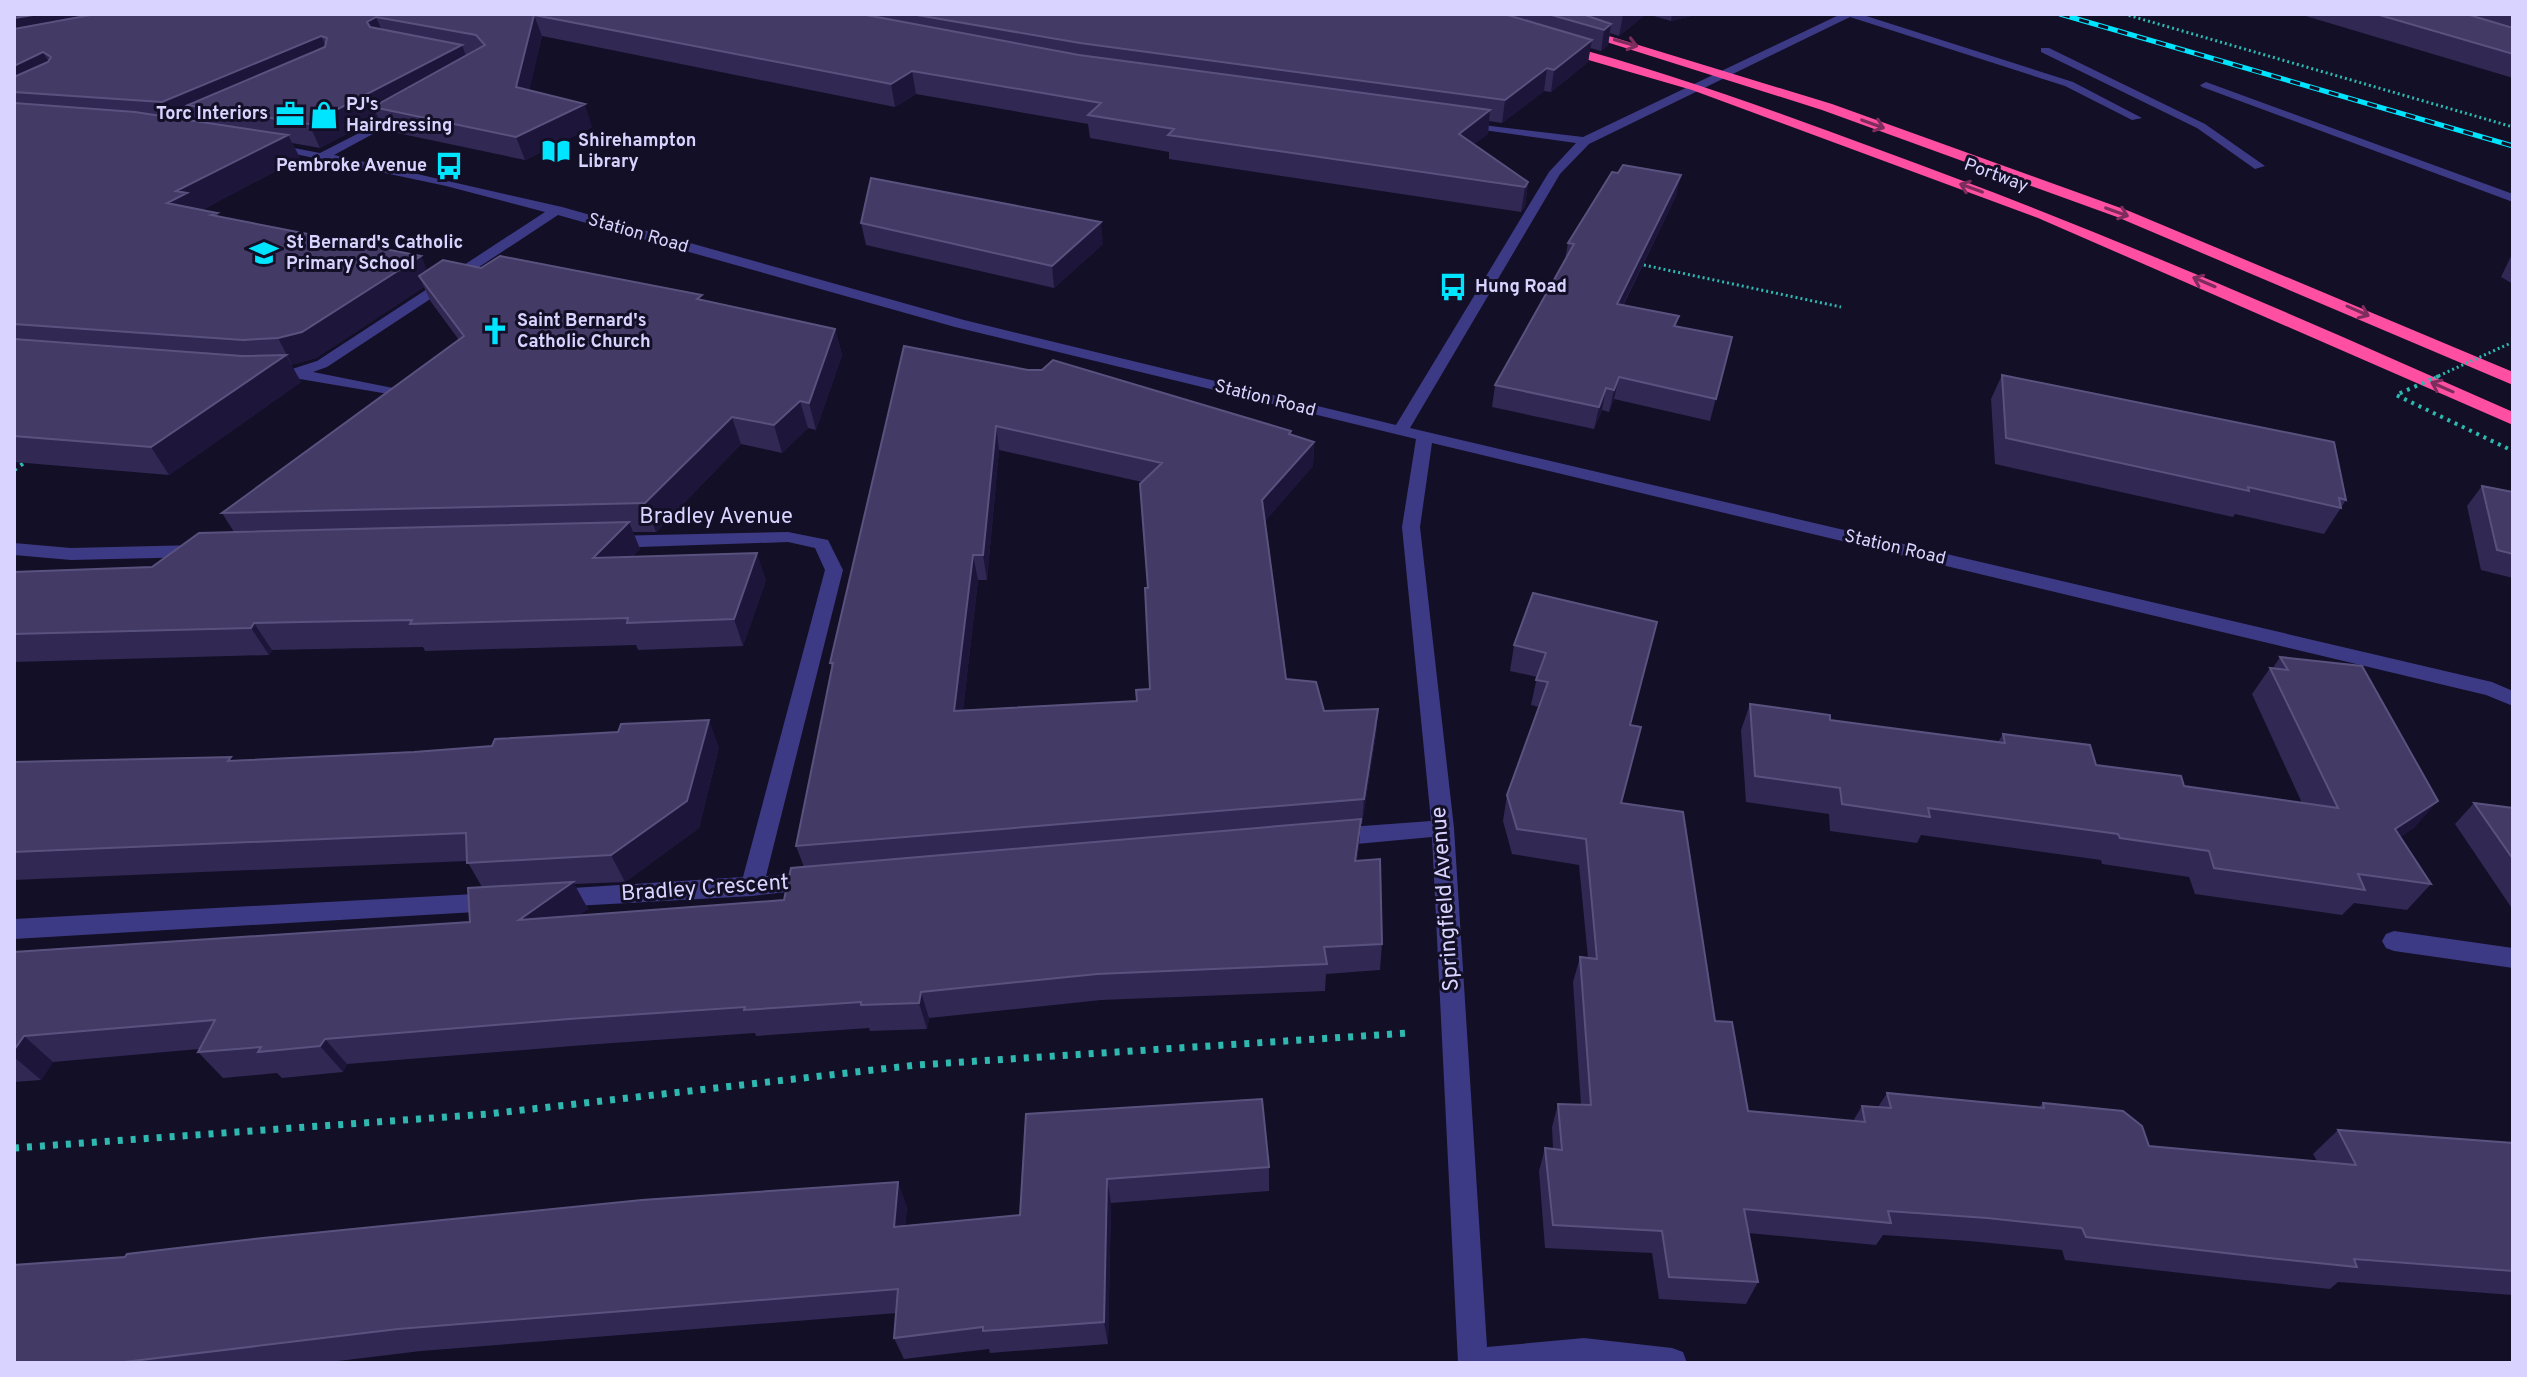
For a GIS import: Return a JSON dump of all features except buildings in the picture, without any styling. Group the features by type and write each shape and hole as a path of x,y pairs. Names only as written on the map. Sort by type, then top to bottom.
{"highway":[{"name":"Portway","path":"1524,14 1726,74 2123,214 2513,379"},
{"name":"Portway","path":"1549,44 1697,87 2044,215 2259,305 2513,419"}],"street":[{"path":"1400,432 1555,172 1585,141 1849,14 2069,84 2136,118"},
{"path":"2045,50 2201,126 2259,166"},
{"path":"2206,85 2513,198"},
{"path":"323,156 420,104"},
{"path":"1449,122 1585,141"},
{"name":"Station Road","path":"263,147 323,156 557,210 874,302 1400,432 2402,667 2492,689 2513,699"},
{"path":"294,373 322,364 557,210"},
{"path":"258,375 294,373 421,397"},
{"name":"Springfield Avenue","path":"1425,437 1411,527 1443,828 1474,1363"},
{"name":"Bradley Avenue","path":"597,542 788,537 822,544 834,570 752,887"},
{"path":"14,549 71,554 214,551"},
{"path":"1317,839 1443,828"},
{"name":"Bradley Crescent","path":"14,929 831,881"},
{"path":"2394,941 2513,958"},
{"path":"1474,1363 1584,1353 1672,1363"}],"path":[{"path":"2124,14 2513,127"},
{"path":"1633,263 1841,307"},
{"path":"2513,342 2396,395 2513,451"},
{"path":"14,470 39,453"},
{"path":"14,1148 488,1114 917,1065 1454,1031"}],"railway":[{"path":"2060,14 2513,146"}],"place":[{"name":"Torc Interiors","path":"290,114"},
{"name":"PJ's Hairdressing","path":"324,115"},
{"name":"Shirehampton Library","path":"556,151"},
{"name":"Pembroke Avenue","path":"449,166"},
{"name":"St Bernard's Catholic Primary School","path":"264,253"},
{"name":"Hung Road","path":"1453,287"},
{"name":"Saint Bernard's Catholic Church","path":"495,331"}]}
